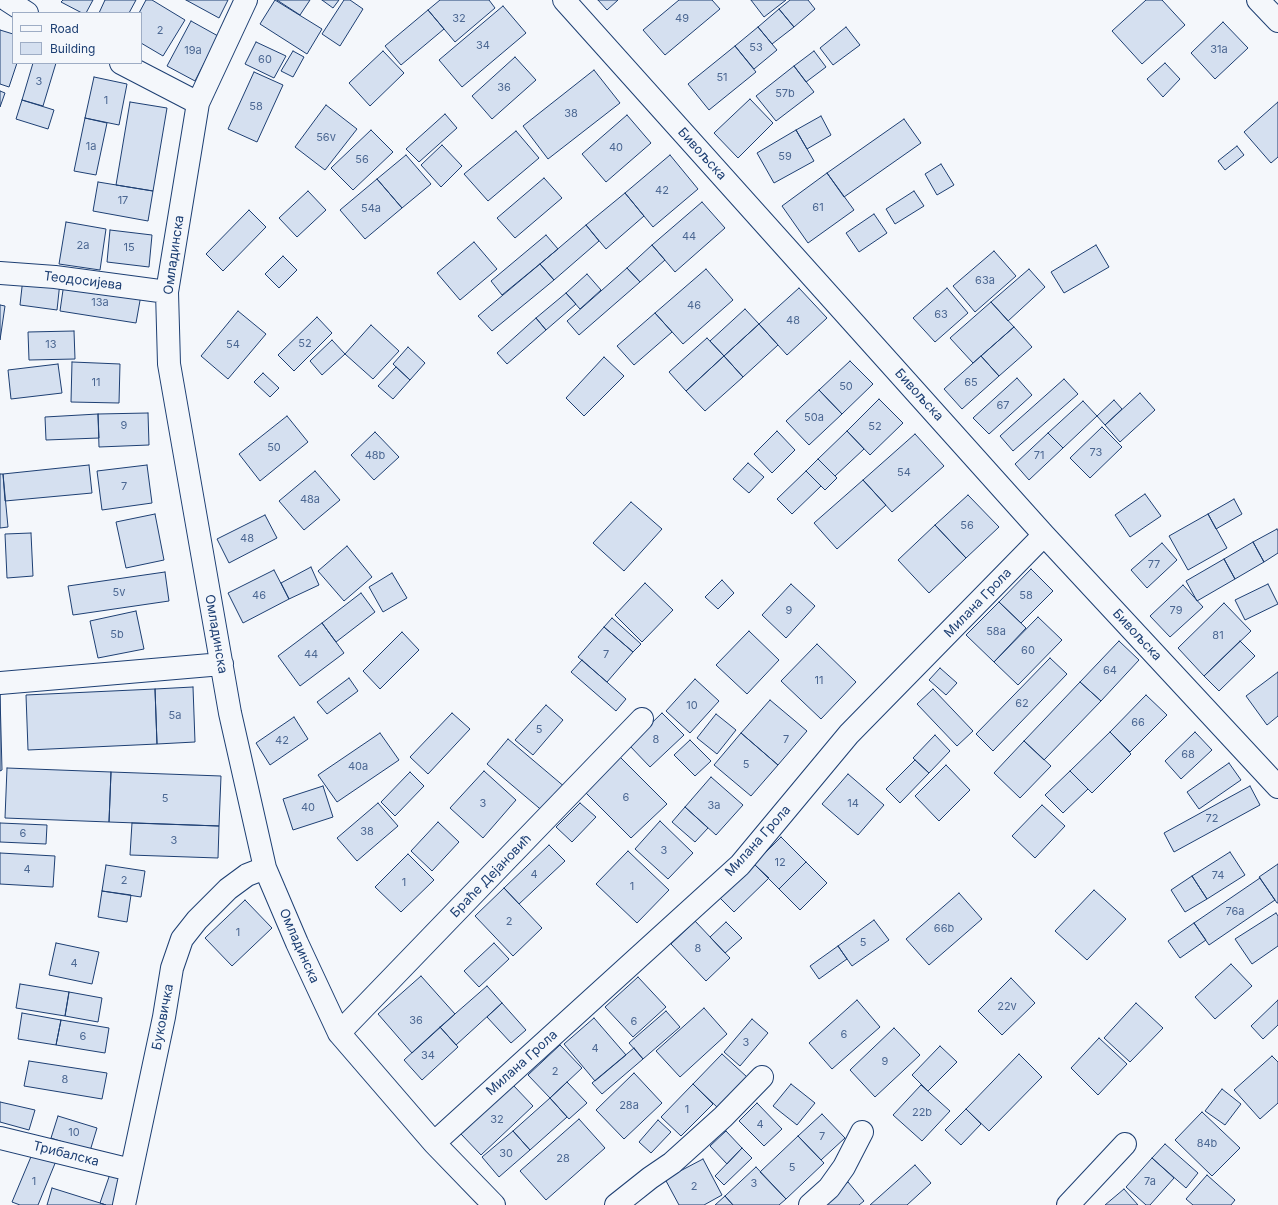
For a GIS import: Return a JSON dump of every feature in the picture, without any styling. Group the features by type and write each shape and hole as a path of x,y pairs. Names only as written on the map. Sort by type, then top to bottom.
{"street":[{"path":"7,0 25,12"},
{"name":"Омладинска","path":"246,0 198,103 167,292 169,364 230,713 265,868 297,943 339,1033 434,1143 494,1205"},
{"name":"Бивољска","path":"564,0 1044,535 1278,787"},
{"path":"1258,0 1278,21"},
{"path":"123,64 198,103"},
{"name":"Теодосијева","path":"0,273 55,277 167,292"},
{"name":"Милана Грола","path":"434,1143 740,864 849,734 1044,535"},
{"path":"0,683 222,664"},
{"name":"Браће Дејановић","path":"339,1033 642,719"},
{"name":"Буковичка","path":"124,1205 164,1017 172,968 182,939 228,889 247,875 265,868"},
{"path":"616,1205 672,1163 722,1117 762,1077"},
{"path":"810,1205 829,1188 844,1167 862,1132"},
{"name":"Трибалска","path":"0,1138 131,1170"},
{"path":"1068,1205 1125,1144"}],"building":[{"path":"63,0 93,0 87,12 80,12 61,2"},
{"path":"105,0 136,0 130,12 99,12"},
{"path":"146,0 152,0 185,20 163,56 142,44 142,12 140,12"},
{"path":"186,0 228,0 219,18"},
{"path":"275,0 322,29 307,54 260,24"},
{"path":"277,0 310,0 300,15"},
{"path":"322,0 339,0 333,8"},
{"path":"344,0 350,0 363,9 340,46 322,34"},
{"path":"440,0 489,0 495,8 455,42 428,10"},
{"path":"598,0 618,0 607,10"},
{"path":"679,0 712,0 720,9 665,55 643,30"},
{"path":"751,0 786,0 764,17"},
{"path":"790,0 808,0 815,9 794,27 779,9"},
{"path":"1146,0 1162,0 1185,25 1142,64 1112,31"},
{"path":"503,6 526,33 462,87 439,60"},
{"path":"779,9 794,27 772,44 758,27"},
{"path":"428,10 444,29 401,65 385,46"},
{"path":"191,21 218,36 195,81 167,66"},
{"path":"1223,22 1248,48 1215,79 1191,53"},
{"path":"758,27 777,50 754,69 735,46"},
{"path":"846,27 860,45 833,65 820,48"},
{"path":"0,30 12,34 12,64 17,64 9,87 0,84"},
{"path":"256,42 286,56 274,78 245,64"},
{"path":"735,46 756,72 709,110 688,84"},
{"path":"293,51 304,57 293,77 281,71"},
{"path":"383,51 404,73 370,106 349,83"},
{"path":"814,51 826,67 806,82 794,66"},
{"path":"515,57 536,80 492,119 472,96"},
{"path":"1165,63 1180,79 1163,97 1147,79"},
{"path":"33,64 56,64 43,106 22,100"},
{"path":"794,66 814,92 776,121 756,96"},
{"path":"594,70 620,103 548,159 523,126"},
{"path":"254,72 283,85 257,142 228,129"},
{"path":"94,77 127,84 119,125 85,118"},
{"path":"0,91 5,93 0,107"},
{"path":"750,99 773,123 738,158 714,133"},
{"path":"22,100 54,110 48,129 16,119"},
{"path":"130,102 167,108 153,191 116,185"},
{"path":"1278,102 1278,157 1271,163 1244,132"},
{"path":"326,105 357,129 325,170 295,147"},
{"path":"445,114 457,128 419,162 406,149"},
{"path":"627,115 651,143 606,182 582,154"},
{"path":"821,116 831,135 807,149 796,130"},
{"path":"85,118 107,123 96,175 74,171"},
{"path":"904,119 921,143 844,197 827,173"},
{"path":"371,130 393,152 353,190 331,168"},
{"path":"796,130 814,161 774,183 757,153"},
{"path":"516,131 539,158 488,201 464,174"},
{"path":"442,145 462,166 441,187 421,165"},
{"path":"1237,146 1244,155 1225,170 1218,161"},
{"path":"406,155 431,184 402,208 377,179"},
{"path":"670,155 698,189 653,227 625,193"},
{"path":"941,164 954,185 937,195 925,174"},
{"path":"827,173 854,210 808,243 782,206"},
{"path":"544,178 562,198 515,238 497,218"},
{"path":"377,179 402,208 365,239 340,210"},
{"path":"98,182 153,191 148,221 93,211"},
{"path":"308,191 326,210 297,237 279,218"},
{"path":"914,191 924,206 895,224 886,209"},
{"path":"625,193 644,216 606,249 586,225"},
{"path":"702,202 725,228 675,272 652,245"},
{"path":"249,210 266,227 223,271 206,254"},
{"path":"874,214 887,233 859,252 846,233"},
{"path":"66,222 106,229 100,270 59,264"},
{"path":"586,225 599,241 554,280 540,264"},
{"path":"110,230 152,235 149,267 107,262"},
{"path":"546,235 558,249 502,295 491,281"},
{"path":"474,242 497,269 460,300 437,273"},
{"path":"652,245 665,260 640,282 627,268"},
{"path":"1096,245 1109,267 1064,293 1051,272"},
{"path":"994,251 1016,276 975,312 953,286"},
{"path":"283,256 297,270 279,288 265,274"},
{"path":"540,264 554,280 492,331 478,316"},
{"path":"627,268 640,282 579,335 567,321"},
{"path":"706,269 733,300 683,344 655,313"},
{"path":"1029,269 1045,287 1008,321 991,302"},
{"path":"587,274 601,290 580,309 566,293"},
{"path":"23,278 60,282 57,310 20,305"},
{"path":"64,283 141,295 136,323 60,311"},
{"path":"799,288 827,318 787,355 759,324"},
{"path":"947,288 968,313 935,342 913,318"},
{"path":"566,293 576,304 546,330 536,318"},
{"path":"991,302 1014,327 973,363 950,338"},
{"path":"0,305 5,306 0,340"},
{"path":"745,309 759,324 724,356 710,341"},
{"path":"238,311 266,334 228,379 201,356"},
{"path":"655,313 672,332 634,365 617,346"},
{"path":"317,317 332,333 294,371 278,355"},
{"path":"536,318 546,330 507,364 497,353"},
{"path":"759,324 778,345 743,377 724,356"},
{"path":"371,325 399,351 373,379 345,354"},
{"path":"1014,327 1032,347 999,376 981,356"},
{"path":"74,331 75,359 29,360 28,332"},
{"path":"707,338 724,356 686,391 669,372"},
{"path":"332,340 345,354 322,375 310,361"},
{"path":"408,347 425,363 410,380 393,364"},
{"path":"724,356 743,377 705,411 686,391"},
{"path":"981,356 999,376 962,409 944,389"},
{"path":"604,357 624,376 584,416 566,398"},
{"path":"850,361 873,384 842,414 819,390"},
{"path":"72,362 120,364 119,403 71,402"},
{"path":"58,364 62,393 11,399 8,370"},
{"path":"396,367 410,380 393,399 378,386"},
{"path":"263,373 279,388 270,397 254,382"},
{"path":"1017,378 1032,395 989,434 973,418"},
{"path":"1064,379 1078,394 1013,451 1000,436"},
{"path":"819,390 842,414 809,445 786,421"},
{"path":"1140,393 1155,410 1120,442 1105,425"},
{"path":"879,399 903,423 870,455 847,431"},
{"path":"1114,400 1122,409 1105,425 1097,416"},
{"path":"1083,401 1097,416 1063,448 1048,433"},
{"path":"148,413 149,445 99,447 98,414"},
{"path":"98,414 99,438 46,440 45,417"},
{"path":"287,416 308,442 260,481 239,454"},
{"path":"1102,427 1122,447 1090,478 1070,458"},
{"path":"777,431 795,450 772,473 754,454"},
{"path":"847,431 864,449 835,476 818,459"},
{"path":"375,432 399,457 374,480 351,455"},
{"path":"1048,433 1063,448 1029,480 1015,464"},
{"path":"915,434 944,466 892,512 863,480"},
{"path":"818,459 837,478 825,490 806,471"},
{"path":"748,463 764,477 749,493 733,479"},
{"path":"89,465 92,493 5,501 3,474"},
{"path":"147,465 152,503 102,510 97,471"},
{"path":"315,471 340,500 304,530 279,501"},
{"path":"806,471 821,486 792,514 777,499"},
{"path":"0,474 3,474 8,527 0,528"},
{"path":"863,480 886,505 837,549 814,523"},
{"path":"1145,494 1161,516 1130,537 1115,515"},
{"path":"968,495 999,527 966,558 935,525"},
{"path":"1234,499 1242,514 1216,529 1208,514"},
{"path":"631,502 662,529 624,571 593,543"},
{"path":"155,514 164,560 126,568 116,522"},
{"path":"1208,514 1227,548 1188,570 1169,536"},
{"path":"265,515 277,538 229,563 217,539"},
{"path":"935,525 966,558 929,593 898,560"},
{"path":"1277,529 1278,553 1264,562 1253,542"},
{"path":"31,533 33,576 7,578 5,534"},
{"path":"1253,542 1264,562 1235,579 1224,559"},
{"path":"1162,543 1177,560 1147,588 1131,570"},
{"path":"347,546 372,577 344,601 318,571"},
{"path":"1224,559 1235,579 1197,601 1186,581"},
{"path":"311,567 319,585 289,599 281,583"},
{"path":"1031,569 1053,591 1021,623 999,602"},
{"path":"274,570 289,599 243,623 228,593"},
{"path":"165,572 169,601 73,615 68,586"},
{"path":"392,573 407,598 383,612 369,587"},
{"path":"722,580 734,593 718,609 705,597"},
{"path":"645,583 673,610 642,642 615,615"},
{"path":"791,584 815,606 786,638 762,615"},
{"path":"1268,584 1278,604 1245,620 1235,600"},
{"path":"1183,585 1203,607 1170,637 1150,616"},
{"path":"361,593 375,612 336,642 322,623"},
{"path":"999,602 1026,628 994,662 966,635"},
{"path":"1224,603 1251,631 1204,676 1178,648"},
{"path":"136,611 144,649 98,658 90,621"},
{"path":"1038,617 1062,640 1018,685 994,662"},
{"path":"612,618 641,644 633,652 604,627"},
{"path":"322,623 344,653 300,686 278,656"},
{"path":"604,627 633,652 607,682 578,657"},
{"path":"749,631 779,660 747,694 716,665"},
{"path":"402,632 419,650 380,689 363,671"},
{"path":"1119,641 1139,660 1101,701 1080,682"},
{"path":"1240,641 1255,656 1219,691 1204,676"},
{"path":"817,644 856,682 821,719 781,681"},
{"path":"1050,658 1067,674 993,751 976,734"},
{"path":"582,660 626,699 616,711 571,672"},
{"path":"940,668 957,683 946,695 929,680"},
{"path":"1278,672 1278,716 1267,725 1246,696"},
{"path":"349,678 358,691 327,714 317,702"},
{"path":"695,679 719,701 690,733 666,711"},
{"path":"1080,682 1101,701 1044,760 1024,741"},
{"path":"193,687 195,742 157,744 155,689"},
{"path":"155,689 157,744 28,750 26,695"},
{"path":"933,689 973,731 957,746 917,704"},
{"path":"0,695 2,770 0,771"},
{"path":"1146,695 1167,715 1130,752 1110,732"},
{"path":"770,700 807,731 778,765 741,733"},
{"path":"546,705 563,720 533,755 515,740"},
{"path":"452,713 470,729 428,774 410,757"},
{"path":"662,713 684,735 650,767 629,745"},
{"path":"716,714 736,730 717,754 697,738"},
{"path":"294,717 308,739 270,765 256,743"},
{"path":"1110,732 1131,754 1092,793 1070,771"},
{"path":"1195,732 1212,750 1181,779 1165,761"},
{"path":"380,733 399,760 337,802 318,775"},
{"path":"741,733 778,765 751,796 714,765"},
{"path":"935,735 950,751 929,773 913,758"},
{"path":"508,739 566,788 545,813 487,764"},
{"path":"690,740 711,761 695,776 674,755"},
{"path":"1024,741 1051,766 1020,798 994,773"},
{"path":"620,757 667,804 631,838 585,792"},
{"path":"915,760 929,773 900,803 886,789"},
{"path":"1229,763 1241,780 1199,809 1187,792"},
{"path":"946,765 970,790 939,821 915,796"},
{"path":"7,768 111,772 109,822 5,818"},
{"path":"484,771 516,800 483,838 450,808"},
{"path":"1070,771 1088,789 1063,813 1045,795"},
{"path":"111,772 221,776 219,826 109,822"},
{"path":"410,772 424,786 395,816 381,802"},
{"path":"848,774 884,805 858,835 822,804"},
{"path":"711,777 743,805 716,835 685,807"},
{"path":"323,786 333,817 293,830 283,799"},
{"path":"1250,786 1260,805 1174,852 1164,833"},
{"path":"378,803 398,826 357,861 337,838"},
{"path":"580,803 596,817 572,842 556,827"},
{"path":"1042,805 1065,826 1035,858 1012,836"},
{"path":"685,807 708,828 695,842 672,822"},
{"path":"660,821 693,853 668,879 635,849"},
{"path":"438,822 459,842 432,871 411,851"},
{"path":"0,823 47,825 46,844 0,842"},
{"path":"132,823 219,826 218,858 130,855"},
{"path":"781,837 806,862 779,889 754,864"},
{"path":"549,845 565,861 519,904 504,888"},
{"path":"628,851 669,890 637,923 596,884"},
{"path":"1230,852 1245,875 1207,899 1192,876"},
{"path":"0,853 55,856 53,887 0,884"},
{"path":"408,854 434,880 401,912 375,887"},
{"path":"806,862 827,883 800,910 779,889"},
{"path":"754,864 769,878 734,912 720,898"},
{"path":"1278,864 1278,903 1277,903 1259,877"},
{"path":"106,865 145,871 141,897 102,891"},
{"path":"1192,876 1207,899 1185,912 1171,890"},
{"path":"1260,878 1275,900 1209,945 1194,923"},
{"path":"504,888 542,928 513,956 475,916"},
{"path":"1094,890 1126,919 1087,960 1055,931"},
{"path":"102,891 131,895 127,922 98,917"},
{"path":"959,893 982,919 929,965 906,939"},
{"path":"245,900 272,928 232,966 205,938"},
{"path":"1276,913 1278,916 1278,946 1252,964 1235,939"},
{"path":"874,920 889,940 852,966 838,946"},
{"path":"695,921 730,958 706,981 671,944"},
{"path":"726,922 742,938 725,953 710,937"},
{"path":"1194,923 1206,940 1180,958 1168,941"},
{"path":"56,943 99,952 92,984 49,975"},
{"path":"494,943 509,959 479,987 464,971"},
{"path":"838,946 847,959 819,979 810,966"},
{"path":"1231,964 1252,986 1215,1019 1195,997"},
{"path":"421,976 455,1014 412,1053 378,1014"},
{"path":"638,977 666,1007 633,1037 605,1007"},
{"path":"1011,978 1035,1003 1002,1035 978,1011"},
{"path":"20,984 69,992 65,1016 16,1008"},
{"path":"487,986 502,1003 456,1045 440,1027"},
{"path":"69,992 102,998 98,1022 65,1016"},
{"path":"857,1000 880,1027 832,1069 809,1043"},
{"path":"1278,1000 1278,1025 1263,1039 1251,1026"},
{"path":"502,1003 526,1030 511,1043 487,1017"},
{"path":"1136,1003 1163,1028 1130,1062 1104,1038"},
{"path":"704,1008 727,1034 680,1077 656,1051"},
{"path":"666,1011 680,1027 643,1059 629,1043"},
{"path":"22,1013 61,1020 56,1045 18,1039"},
{"path":"594,1018 626,1055 595,1081 564,1044"},
{"path":"752,1019 768,1033 740,1066 724,1052"},
{"path":"61,1020 109,1028 105,1053 56,1045"},
{"path":"440,1027 458,1047 422,1080 404,1060"},
{"path":"894,1028 920,1055 875,1097 850,1070"},
{"path":"1099,1038 1127,1064 1098,1095 1071,1068"},
{"path":"560,1045 582,1068 550,1098 528,1075"},
{"path":"940,1046 957,1062 928,1091 912,1075"},
{"path":"634,1048 643,1059 602,1094 592,1083"},
{"path":"722,1054 747,1077 718,1108 693,1084"},
{"path":"1019,1054 1042,1077 989,1131 966,1109"},
{"path":"1272,1056 1278,1062 1278,1103 1260,1119 1234,1090"},
{"path":"29,1061 107,1073 102,1099 24,1086"},
{"path":"634,1073 662,1103 624,1139 596,1110"},
{"path":"567,1082 587,1103 569,1119 550,1098"},
{"path":"693,1084 713,1104 681,1136 661,1117"},
{"path":"791,1084 815,1103 797,1125 773,1106"},
{"path":"513,1085 533,1106 481,1155 461,1134"},
{"path":"921,1085 950,1111 922,1141 893,1115"},
{"path":"1222,1089 1241,1104 1225,1125 1205,1111"},
{"path":"550,1098 567,1117 530,1150 513,1131"},
{"path":"0,1102 35,1110 29,1130 0,1122"},
{"path":"757,1103 782,1129 764,1146 739,1121"},
{"path":"966,1109 981,1124 961,1145 945,1130"},
{"path":"1202,1112 1240,1148 1212,1176 1175,1140"},
{"path":"822,1114 845,1138 821,1160 798,1136"},
{"path":"58,1116 97,1128 90,1151 51,1138"},
{"path":"579,1119 605,1148 546,1200 520,1171"},
{"path":"658,1120 671,1132 651,1153 639,1142"},
{"path":"513,1131 530,1150 499,1177 482,1157"},
{"path":"726,1131 742,1148 727,1164 710,1146"},
{"path":"798,1136 824,1163 786,1199 760,1172"},
{"path":"1165,1144 1198,1173 1186,1188 1152,1158"},
{"path":"742,1148 752,1158 724,1185 715,1176"},
{"path":"33,1152 56,1161 38,1205 20,1205 12,1202"},
{"path":"1152,1158 1174,1178 1150,1205 1146,1205 1126,1187"},
{"path":"703,1159 722,1195 704,1205 679,1205 665,1179"},
{"path":"915,1165 931,1183 907,1205 870,1205"},
{"path":"756,1167 786,1199 779,1205 733,1205 725,1196"},
{"path":"110,1174 128,1180 119,1205 106,1205 100,1203"},
{"path":"1207,1175 1235,1200 1231,1205 1193,1205 1186,1199"},
{"path":"848,1182 864,1201 859,1205 821,1205"},
{"path":"52,1188 100,1203 106,1205 47,1205"},
{"path":"1124,1189 1138,1205 1105,1205"},
{"path":"725,1196 733,1205 715,1205"}]}
